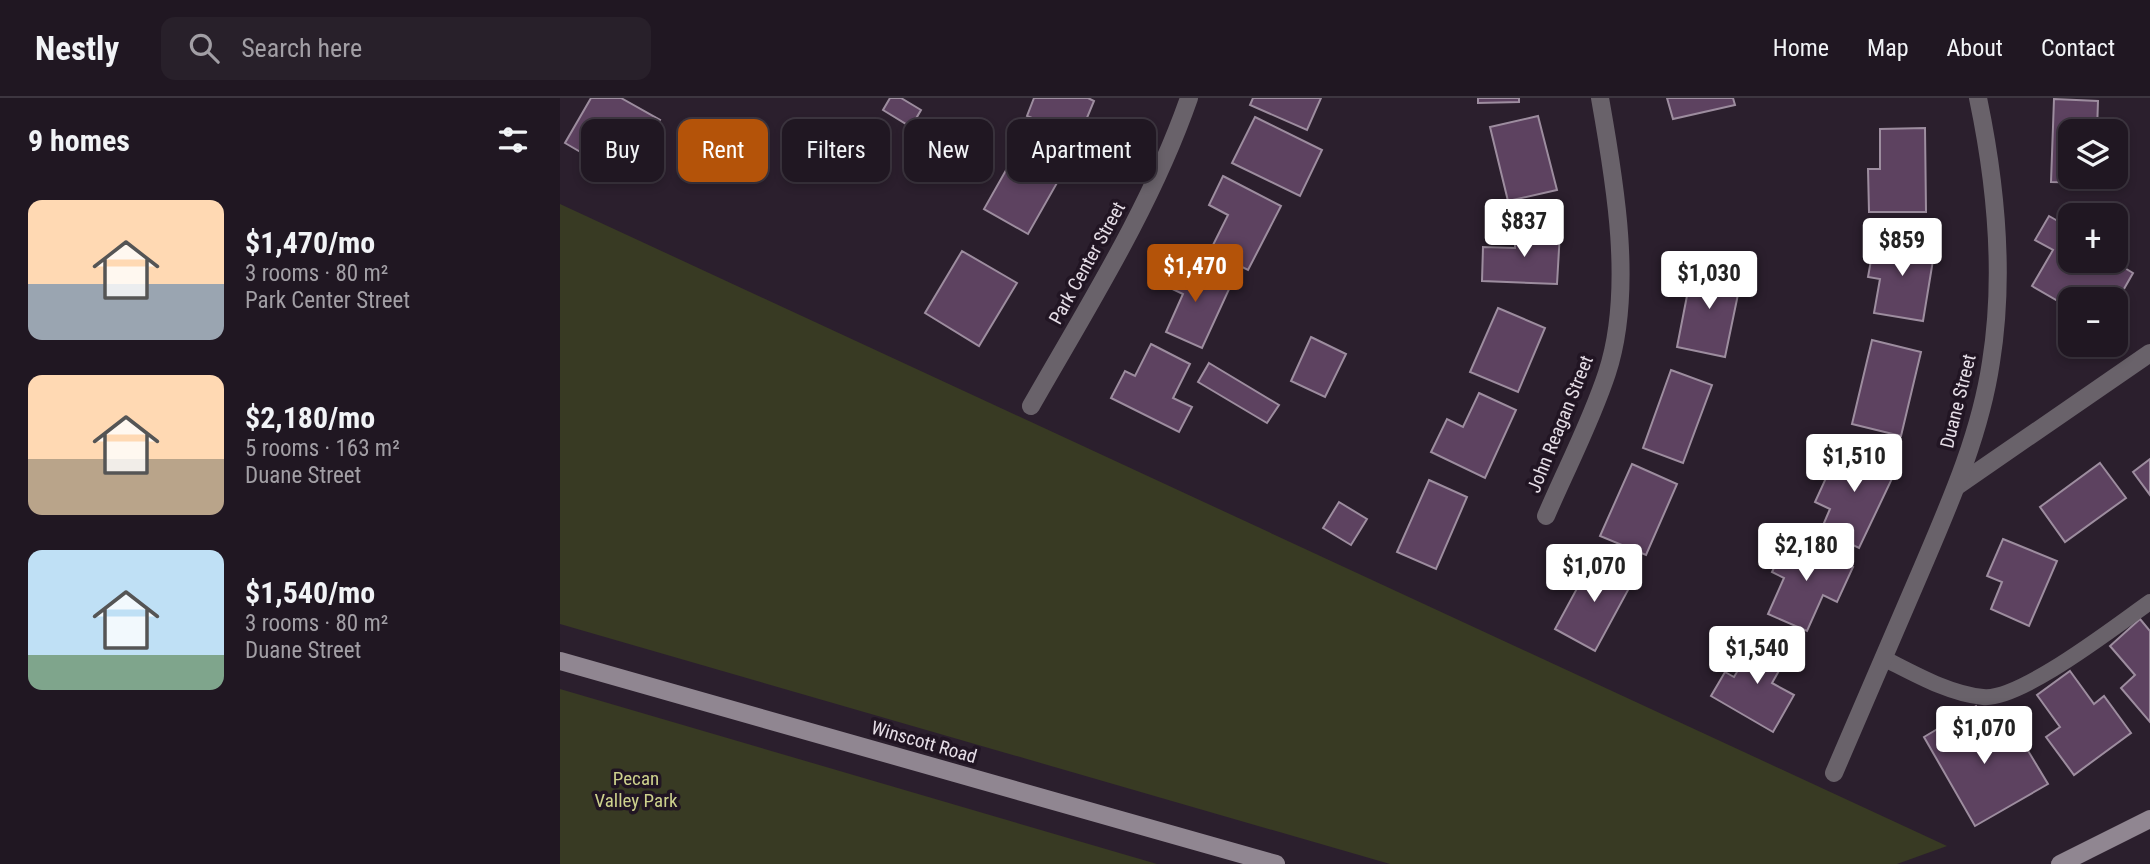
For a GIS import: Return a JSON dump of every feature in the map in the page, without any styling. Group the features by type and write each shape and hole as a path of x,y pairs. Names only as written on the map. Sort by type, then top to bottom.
{"main road":[{"name":"Winscott Road","path":"560,661 1276,864"},
{"path":"2060,864 2150,819"}],"street":[{"name":"Park Center Street","path":"1031,406 1136,220 1170,152 1189,98"},
{"name":"John Reagan Street","path":"1546,516 1607,373 1620,314 1619,249 1611,161 1600,98"},
{"name":"Duane Street","path":"1834,773 1957,486 1976,430 1991,362 1998,286 1995,197 1978,98"},
{"path":"1957,486 2150,353"}],"lane":[{"path":"1883,658 1967,694 1985,698 2002,696 2040,676 2150,602"}],"green space":[{"path":"560,204 1947,846 1897,864 1390,864 560,624"},
{"name":"Pecan Valley Park","path":"560,689 1157,864 560,864"}],"building":[{"path":"591,98 621,98 658,119 581,119 581,152 565,143"},
{"path":"890,98 901,98 921,110 916,119 904,119 904,123 883,110"},
{"path":"1034,98 1088,98 1094,101 1086,119 1034,119 1027,116"},
{"path":"1253,98 1321,98 1307,130 1250,105"},
{"path":"1478,98 1519,98 1519,102 1478,103"},
{"path":"1667,98 1733,98 1735,105 1673,119"},
{"path":"2054,99 2098,101 2097,119 2058,119 2058,182 2051,182"},
{"path":"1538,116 1557,190 1508,201 1490,127"},
{"path":"1255,117 1322,150 1300,196 1232,163"},
{"path":"1925,128 1926,212 1869,212 1868,169 1880,169 1880,129"},
{"path":"1007,168 1007,182 1058,182 1028,234 984,209"},
{"path":"1223,176 1281,206 1248,270 1210,251 1228,215 1209,205"},
{"path":"2049,216 2058,221 2058,273 2128,273 2128,270 2133,273 2125,287 2058,287 2058,301 2032,286 2053,250 2035,240"},
{"path":"1515,230 1560,232 1557,284 1482,281 1483,247 1515,248"},
{"path":"1875,238 1935,248 1923,321 1874,313 1880,279 1868,277"},
{"path":"962,251 1017,283 979,346 925,313"},
{"path":"1177,262 1230,287 1202,348 1166,332 1183,294 1166,286"},
{"path":"1693,265 1742,275 1725,357 1677,347"},
{"path":"1498,308 1545,328 1518,392 1470,372"},
{"path":"1311,337 1346,354 1325,397 1291,381"},
{"path":"1872,340 1921,352 1901,436 1852,424"},
{"path":"1151,344 1190,364 1173,398 1192,407 1179,432 1111,398 1125,371 1135,376"},
{"path":"1209,363 1279,405 1267,423 1198,382"},
{"path":"1671,370 1712,385 1683,463 1643,448"},
{"path":"1479,393 1516,410 1485,478 1431,452 1447,419 1463,427"},
{"path":"1842,443 1897,468 1859,548 1821,530 1830,509 1815,502"},
{"path":"2150,459 2150,495 2133,472"},
{"path":"2100,463 2126,498 2065,542 2040,507"},
{"path":"1632,464 1677,484 1646,555 1600,536"},
{"path":"1429,480 1467,497 1436,569 1397,552"},
{"path":"1339,502 1367,519 1351,545 1323,528"},
{"path":"1788,537 1853,567 1837,602 1823,595 1807,631 1768,614 1784,578 1772,572"},
{"path":"2003,539 2057,561 2029,626 1991,609 2002,582 1987,576"},
{"path":"1594,557 1634,579 1595,651 1555,629"},
{"path":"2140,619 2150,631 2150,722 2121,688 2135,675 2110,646"},
{"path":"1759,635 1789,653 1772,683 1794,695 1773,732 1711,696 1725,672 1734,677"},
{"path":"2070,671 2094,704 2104,696 2131,733 2074,775 2046,737 2060,727 2037,695"},
{"path":"1976,706 2002,750 2021,739 2048,784 1975,826 1924,737"}]}
